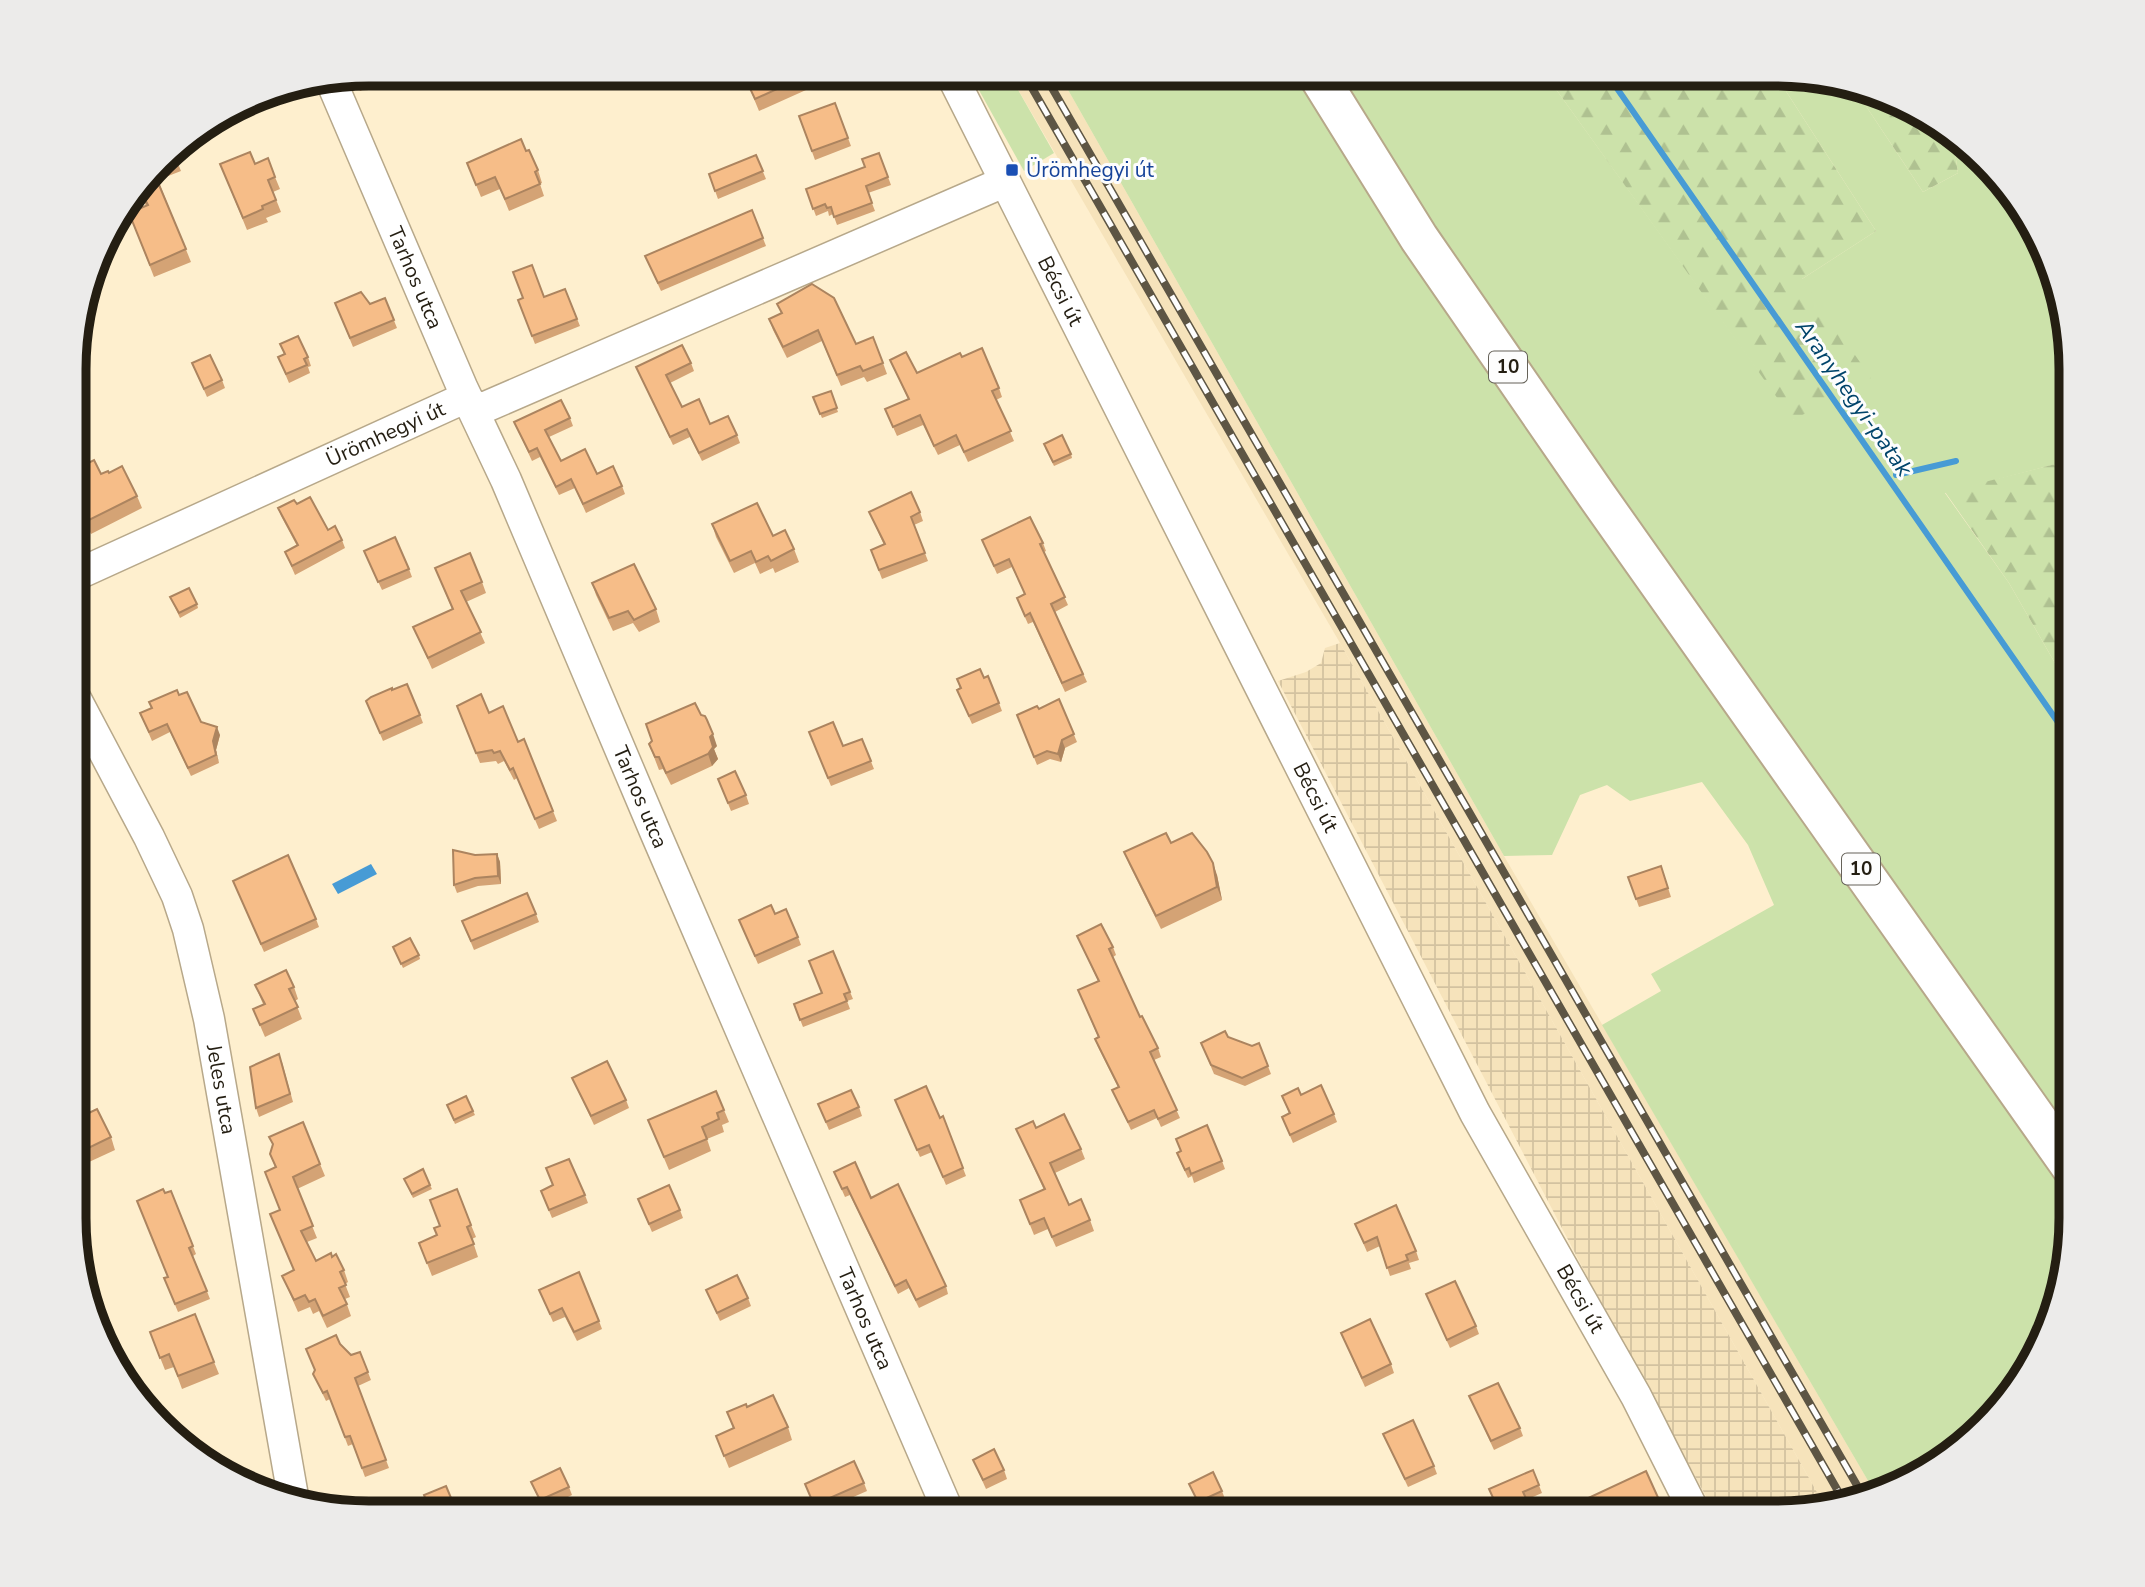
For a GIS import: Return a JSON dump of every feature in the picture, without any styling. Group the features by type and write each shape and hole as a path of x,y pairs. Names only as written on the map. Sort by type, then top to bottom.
{"main road":[{"name":"10","path":"1334,86 1419,238 1650,572 2059,1150"}],"street":[{"name":"Bécsi út","path":"957,86 1475,1113 1636,1396 1689,1501"},
{"name":"Tarhos utca","path":"334,88 470,405 506,480 944,1501"},
{"name":"Ürömhegyi út","path":"86,570 458,401 483,408 1004,182"},
{"name":"Jeles utca","path":"86,718 149,837 177,897 188,929 209,1019 292,1491"}],"shaded area":[{"path":"1016,86 1066,86 1504,856 1870,1485 1820,1498 1340,643"},
{"path":"1340,643 1820,1498 1795,1501 1709,1501 1591,1284 1278,681 1306,672 1321,663 1325,648"}],"green space":[{"path":"977,86 1016,86 1054,153 1024,171"},
{"path":"1066,86 1554,86 1794,420 1802,279 1876,231 1783,86 1831,91 1861,99 1923,192 1958,173 1955,149 1989,182 2021,227 2044,278 2057,332 2059,463 1945,493 2009,583 2059,670 2059,1237 2050,1291 2038,1326 2021,1360 1989,1405 1948,1443 1918,1463 1870,1485 1602,1025 1661,991 1651,974 1774,905 1748,845 1702,782 1630,801 1607,785 1580,795 1552,855 1504,856"},
{"path":"1554,86 1783,86 1876,231 1802,279 1871,378 1793,420"},
{"path":"1861,99 1918,124 1955,149 1958,173 1923,192"},
{"path":"2059,463 2059,670 2009,583 1945,492"}],"water":[{"path":"371,864 377,874 338,894 332,884"}],"building":[{"path":"749,86 783,86 755,99"},
{"path":"835,103 848,138 812,151 799,116"},
{"path":"521,139 538,170 535,172 540,184 505,199 495,177 476,185 467,163"},
{"path":"250,152 255,164 268,158 275,177 268,180 276,200 243,218 220,164"},
{"path":"879,153 888,177 866,186 872,203 834,217 831,207 827,208 825,204 813,209 806,189 865,167 862,159"},
{"path":"756,155 763,171 715,191 709,174"},
{"path":"157,181 186,249 150,265 130,216 134,211 148,205 144,197"},
{"path":"752,210 763,238 658,283 645,256"},
{"path":"532,265 544,297 565,289 577,319 532,336 518,300 523,298 513,272"},
{"path":"812,284 834,298 856,344 873,337 883,363 863,371 860,366 837,375 818,330 783,347 769,319 782,313 777,304"},
{"path":"361,292 370,304 385,298 394,320 350,338 335,303"},
{"path":"298,336 308,357 304,359 307,365 286,374 278,357 285,354 280,344"},
{"path":"682,345 691,363 666,375 682,407 699,399 710,424 728,416 737,435 699,453 687,429 670,437 636,367"},
{"path":"982,348 999,388 992,391 1011,431 964,452 956,435 934,446 920,415 893,427 885,409 909,399 890,360 906,352 917,373 960,353 962,357"},
{"path":"210,355 222,380 204,389 192,363"},
{"path":"831,391 837,408 820,414 813,397"},
{"path":"561,400 570,418 545,430 561,461 585,449 597,474 613,466 622,486 583,504 571,479 556,487 537,448 529,452 514,422"},
{"path":"1062,435 1071,454 1053,462 1044,444"},
{"path":"94,460 101,474 122,466 137,496 87,521 86,464"},
{"path":"911,492 920,512 911,517 925,553 879,570 871,550 885,544 869,512"},
{"path":"310,497 328,530 335,526 342,540 292,566 285,552 298,545 278,508 294,500 297,504"},
{"path":"757,503 773,536 785,530 794,549 771,561 768,556 756,562 751,551 730,561 712,524"},
{"path":"1030,517 1065,597 1051,604 1083,674 1062,683 1030,613 1025,616 1017,598 1025,594 1009,559 994,566 982,540"},
{"path":"395,537 409,569 378,582 364,551"},
{"path":"470,553 482,582 461,591 481,632 428,658 413,627 453,609 435,568"},
{"path":"634,564 656,609 634,620 628,611 609,618 592,583"},
{"path":"189,588 197,604 179,613 170,597"},
{"path":"980,669 984,678 988,676 999,703 969,716 957,690 961,688 957,679"},
{"path":"407,684 420,715 380,733 366,701"},
{"path":"177,690 179,695 187,692 201,722 217,727 213,741 216,755 188,768 167,724 149,732 140,713 152,708 149,702"},
{"path":"481,694 489,713 503,706 518,742 524,739 553,811 535,819 513,768 510,770 500,751 476,753 457,706"},
{"path":"1059,699 1074,734 1062,740 1058,754 1047,751 1034,757 1017,715 1037,706 1039,709"},
{"path":"695,703 701,715 705,716 713,734 710,737 713,747 708,754 666,773 649,744 652,741 646,724"},
{"path":"833,722 843,746 862,739 871,761 828,778 809,732"},
{"path":"735,771 746,795 728,803 718,779"},
{"path":"1166,833 1171,843 1192,833 1213,863 1217,887 1156,916 1124,852"},
{"path":"453,850 475,855 497,854 498,876 475,878 454,885"},
{"path":"288,855 316,919 261,944 233,881"},
{"path":"1661,866 1668,888 1636,899 1628,877"},
{"path":"527,893 536,914 471,941 462,921"},
{"path":"771,905 775,914 786,909 798,937 755,956 739,920"},
{"path":"1101,924 1113,947 1109,949 1140,1017 1142,1016 1158,1048 1150,1052 1177,1110 1158,1119 1154,1110 1128,1122 1112,1090 1119,1087 1095,1039 1099,1037 1078,990 1099,981 1077,936"},
{"path":"410,938 419,955 401,964 393,947"},
{"path":"833,951 850,992 844,994 847,1001 800,1020 794,1004 822,993 809,961"},
{"path":"286,970 294,987 289,989 298,1007 260,1025 253,1009 265,1004 255,985"},
{"path":"1225,1031 1228,1037 1252,1046 1259,1043 1268,1066 1242,1078 1211,1065 1201,1043"},
{"path":"279,1054 290,1094 256,1108 250,1067"},
{"path":"607,1061 626,1100 591,1116 572,1078"},
{"path":"1321,1085 1334,1114 1290,1135 1282,1117 1290,1113 1282,1096 1298,1088 1301,1095"},
{"path":"926,1086 940,1118 943,1116 963,1168 943,1177 929,1145 917,1150 895,1100"},
{"path":"851,1090 859,1107 826,1122 818,1104"},
{"path":"716,1091 724,1110 717,1113 719,1119 702,1127 707,1139 664,1157 648,1120"},
{"path":"466,1096 473,1111 454,1120 447,1105"},
{"path":"97,1109 111,1137 86,1149 86,1114"},
{"path":"1064,1114 1081,1149 1050,1163 1069,1205 1081,1199 1090,1220 1052,1237 1044,1218 1030,1224 1020,1200 1045,1189 1016,1129 1033,1121 1036,1128"},
{"path":"303,1122 320,1164 293,1177 313,1226 301,1231 316,1261 331,1253 332,1257 336,1254 344,1270 340,1272 346,1285 339,1288 347,1304 323,1316 315,1299 309,1302 305,1295 294,1300 282,1276 294,1270 270,1214 280,1210 265,1172 276,1167 270,1154 273,1144 269,1137"},
{"path":"1207,1125 1222,1161 1191,1174 1189,1168 1185,1170 1177,1153 1181,1151 1176,1139"},
{"path":"569,1159 585,1195 549,1210 541,1191 553,1185 546,1168"},
{"path":"855,1162 871,1198 898,1184 946,1286 916,1300 906,1280 895,1286 847,1187 842,1189 834,1172"},
{"path":"423,1169 430,1185 412,1194 404,1179"},
{"path":"669,1185 680,1210 649,1224 638,1199"},
{"path":"163,1189 165,1193 171,1191 193,1246 189,1248 207,1291 175,1304 164,1278 168,1277 137,1201"},
{"path":"457,1189 471,1225 467,1227 474,1244 427,1263 419,1243 437,1235 434,1228 440,1226 430,1200"},
{"path":"1396,1205 1416,1251 1406,1255 1408,1260 1387,1268 1377,1237 1364,1243 1355,1224"},
{"path":"579,1272 599,1321 574,1332 562,1308 550,1314 539,1290"},
{"path":"737,1275 748,1298 717,1313 706,1290"},
{"path":"1455,1281 1476,1326 1447,1340 1426,1294"},
{"path":"195,1314 214,1362 178,1376 169,1354 160,1358 150,1332"},
{"path":"1370,1319 1391,1364 1362,1378 1341,1333"},
{"path":"336,1335 340,1344 351,1355 360,1352 368,1372 355,1378 386,1460 362,1468 350,1436 345,1437 327,1391 323,1393 313,1374 315,1370 306,1349"},
{"path":"1498,1383 1520,1428 1491,1441 1469,1396"},
{"path":"773,1395 788,1427 724,1456 716,1436 734,1428 727,1412 746,1404 747,1407"},
{"path":"1413,1420 1434,1466 1405,1479 1383,1434"},
{"path":"994,1449 1004,1470 983,1480 973,1460"},
{"path":"854,1461 864,1483 823,1501 812,1501 805,1484"},
{"path":"560,1468 569,1487 540,1500 531,1482"},
{"path":"1533,1470 1539,1485 1523,1492 1527,1501 1494,1501 1489,1489"},
{"path":"1646,1471 1660,1501 1584,1501"},
{"path":"1213,1472 1222,1491 1198,1501 1189,1484"},
{"path":"446,1486 452,1501 426,1501 424,1495"}],"waterway":[{"name":"Aranyhegyi-patak","path":"1615,86 2059,724"},
{"path":"1896,475 1956,461"}],"railway":[{"path":"1031,86 1840,1494"},
{"path":"1051,86 1859,1489"}],"place":[{"name":"Ürömhegyi út","path":"1012,170"}]}
